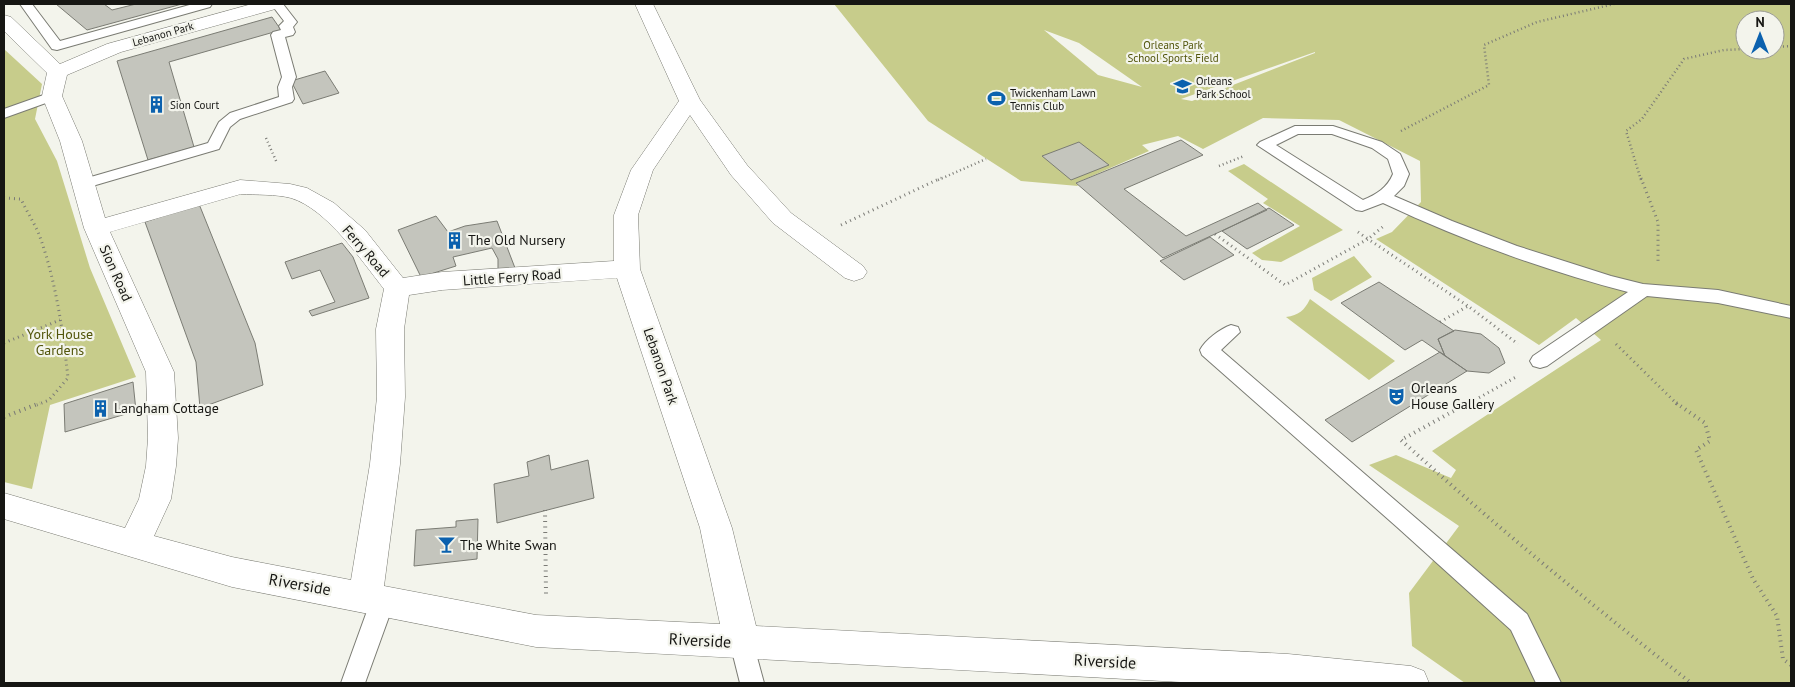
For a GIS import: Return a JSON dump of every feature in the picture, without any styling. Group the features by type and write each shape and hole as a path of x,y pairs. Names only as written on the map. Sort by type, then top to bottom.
{"street":[{"name":"Lebanon Park","path":"55,84 114,48 240,9 272,4"},
{"path":"644,4 690,101 756,192 782,218 854,272"},
{"name":"Sion Road","path":"4,21 55,84 96,228 160,372 163,438 161,466 155,499 134,545"},
{"name":"Lebanon Park","path":"690,101 642,170 626,215 627,269 716,528 742,643"},
{"name":"Ferry Road","path":"96,228 240,187 290,191 299,193 326,208 356,236 397,288 390,329 391,397 374,598"},
{"name":"Little Ferry Road","path":"397,288 442,281 627,269"},
{"name":"Riverside","path":"4,506 232,572 374,598 536,631 742,643 1031,656 1278,671 1411,683"}],"lane":[{"path":"4,114 55,84 57,46 26,4"},
{"path":"57,46 206,4"},
{"path":"84,184 214,146 224,125 235,116 288,99 285,87 289,77 278,35 288,32 286,26 291,22 277,4"},
{"path":"1294,130 1333,130 1377,145 1395,157 1401,174 1396,186 1383,198 1362,206 1265,145 1294,130"},
{"path":"1383,198 1460,231 1594,278 1652,290 1750,301 1791,312"},
{"path":"1540,361 1594,322 1652,290"},
{"path":"1231,332 1209,350 1519,622 1549,683"},
{"path":"353,683 374,598"},
{"path":"742,643 752,683"}],"path":[{"path":"1377,145 1489,85 1484,45 1537,22 1614,4"},
{"path":"1652,290 1657,254 1658,222 1635,164 1626,131 1642,119 1684,59 1724,50 1735,49"},
{"path":"816,245 841,225 896,198 986,159"},
{"path":"4,198 20,199 39,236 60,320 68,378 49,400 4,417"},
{"path":"1216,234 1285,285 1368,239 1384,227"},
{"path":"1368,239 1468,306 1540,361 1509,381 1401,440 1447,482 1618,626 1691,683"},
{"path":"1440,322 1468,306"},
{"path":"4,343 60,320"},
{"path":"1594,322 1678,405 1705,423 1710,441 1696,450 1753,579 1777,616 1783,659 1791,665"},
{"path":"545,510 546,596"}],"green space":[{"name":"Orleans Park School Sports Field","path":"834,4 1791,4 1791,683 1465,683 1412,646 1409,593 1459,526 1369,465 1396,455 1451,478 1456,470 1432,451 1601,340 1576,318 1539,345 1376,239 1392,232 1421,202 1420,161 1339,120 1263,118 1203,149 1178,136 1142,145 1149,151 1076,183 1078,186 1021,181 928,121","holes":["1044,30 1079,43 1142,87 1098,75","1315,52 1192,101 1181,99"]},
{"name":"York House Gardens","path":"4,49 42,84 35,119 57,161 90,268 136,377 50,405 32,489 4,482"},
{"path":"1244,164 1343,230 1281,262 1262,260 1252,253 1300,226 1263,203 1268,199 1228,171"},
{"path":"1354,256 1372,277 1331,301 1314,290 1312,278"},
{"path":"1310,299 1395,361 1369,380 1286,317 1301,312"}],"building":[{"path":"56,4 104,4 112,10 136,4 182,4 87,30"},
{"name":"Sion Court","path":"272,17 281,30 169,62 194,147 148,160 117,61"},
{"path":"325,71 339,93 303,104 291,81"},
{"path":"1181,140 1203,155 1124,189 1186,236 1258,203 1267,210 1163,258 1076,183"},
{"name":"Twickenham Lawn Tennis Club","path":"1079,142 1109,165 1071,180 1042,156"},
{"path":"199,204 255,343 263,385 200,408 196,362 145,222"},
{"path":"1269,208 1294,225 1247,249 1222,231"},
{"name":"The Old Nursery","path":"436,216 448,232 465,226 497,221 515,268 498,271 498,259 492,248 453,257 456,266 421,277 398,230"},
{"path":"1210,237 1234,255 1184,280 1160,261"},
{"path":"342,243 353,257 369,298 312,316 309,311 335,302 320,270 292,279 285,262"},
{"path":"1379,282 1454,331 1438,339 1445,356 1422,340 1405,350 1341,303"},
{"path":"1455,330 1481,334 1499,348 1505,363 1489,373 1467,371 1445,356 1438,339"},
{"name":"Orleans House Gallery","path":"1440,352 1467,371 1352,442 1325,420"},
{"name":"Langham Cottage","path":"133,382 136,411 65,432 64,404"},
{"path":"549,455 551,470 588,460 594,498 497,523 494,484 529,476 527,462"},
{"name":"The White Swan","path":"478,519 477,559 414,566 416,530 456,527 456,521"}],"place":[{"name":"Orleans Park School","path":"1182,87"},
{"name":"Twickenham Lawn Tennis Club","path":"996,99"},
{"name":"Sion Court","path":"156,105"},
{"name":"The Old Nursery","path":"454,240"},
{"name":"Orleans House Gallery","path":"1397,396"},
{"name":"Langham Cottage","path":"100,408"},
{"name":"The White Swan","path":"446,545"}]}
